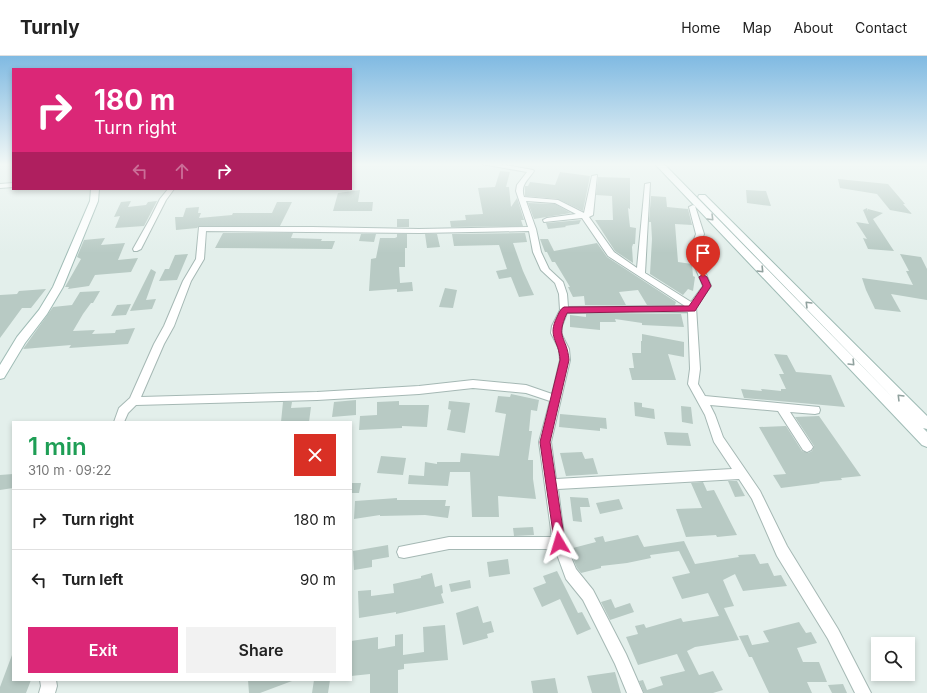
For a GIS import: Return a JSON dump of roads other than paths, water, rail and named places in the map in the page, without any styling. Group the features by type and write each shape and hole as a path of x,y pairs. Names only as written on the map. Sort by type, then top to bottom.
{"main road":[{"path":"0,375 21,340 43,312 58,287 94,201 95,194"},
{"path":"688,194 927,441"},
{"path":"699,194 927,424"}],"street":[{"path":"137,249 155,217 163,199 168,194"},
{"path":"521,194 532,229 537,252 545,270 559,282 565,302 564,310 557,326 556,333 564,349 565,360 545,442 559,543 571,574 588,595 621,659 635,693"},
{"path":"547,220 590,214 593,194"},
{"path":"641,273 647,194"},
{"path":"523,200 556,201 584,216 611,254 692,308"},
{"path":"693,207 700,234 696,245 699,267 707,286 692,308 695,369 694,384 710,415 718,439 740,474 756,495 782,551 832,634 863,693"},
{"path":"119,421 123,411 134,401 159,344 169,326 187,281 200,259 202,229 419,231 532,229"},
{"path":"564,310 692,308"},
{"path":"134,401 317,396 419,390 473,384 526,389 555,399"},
{"path":"703,400 815,410"},
{"path":"780,407 807,447"},
{"path":"552,484 740,474"},
{"path":"404,552 449,543 559,543"},
{"path":"47,693 50,686 48,681"}]}
